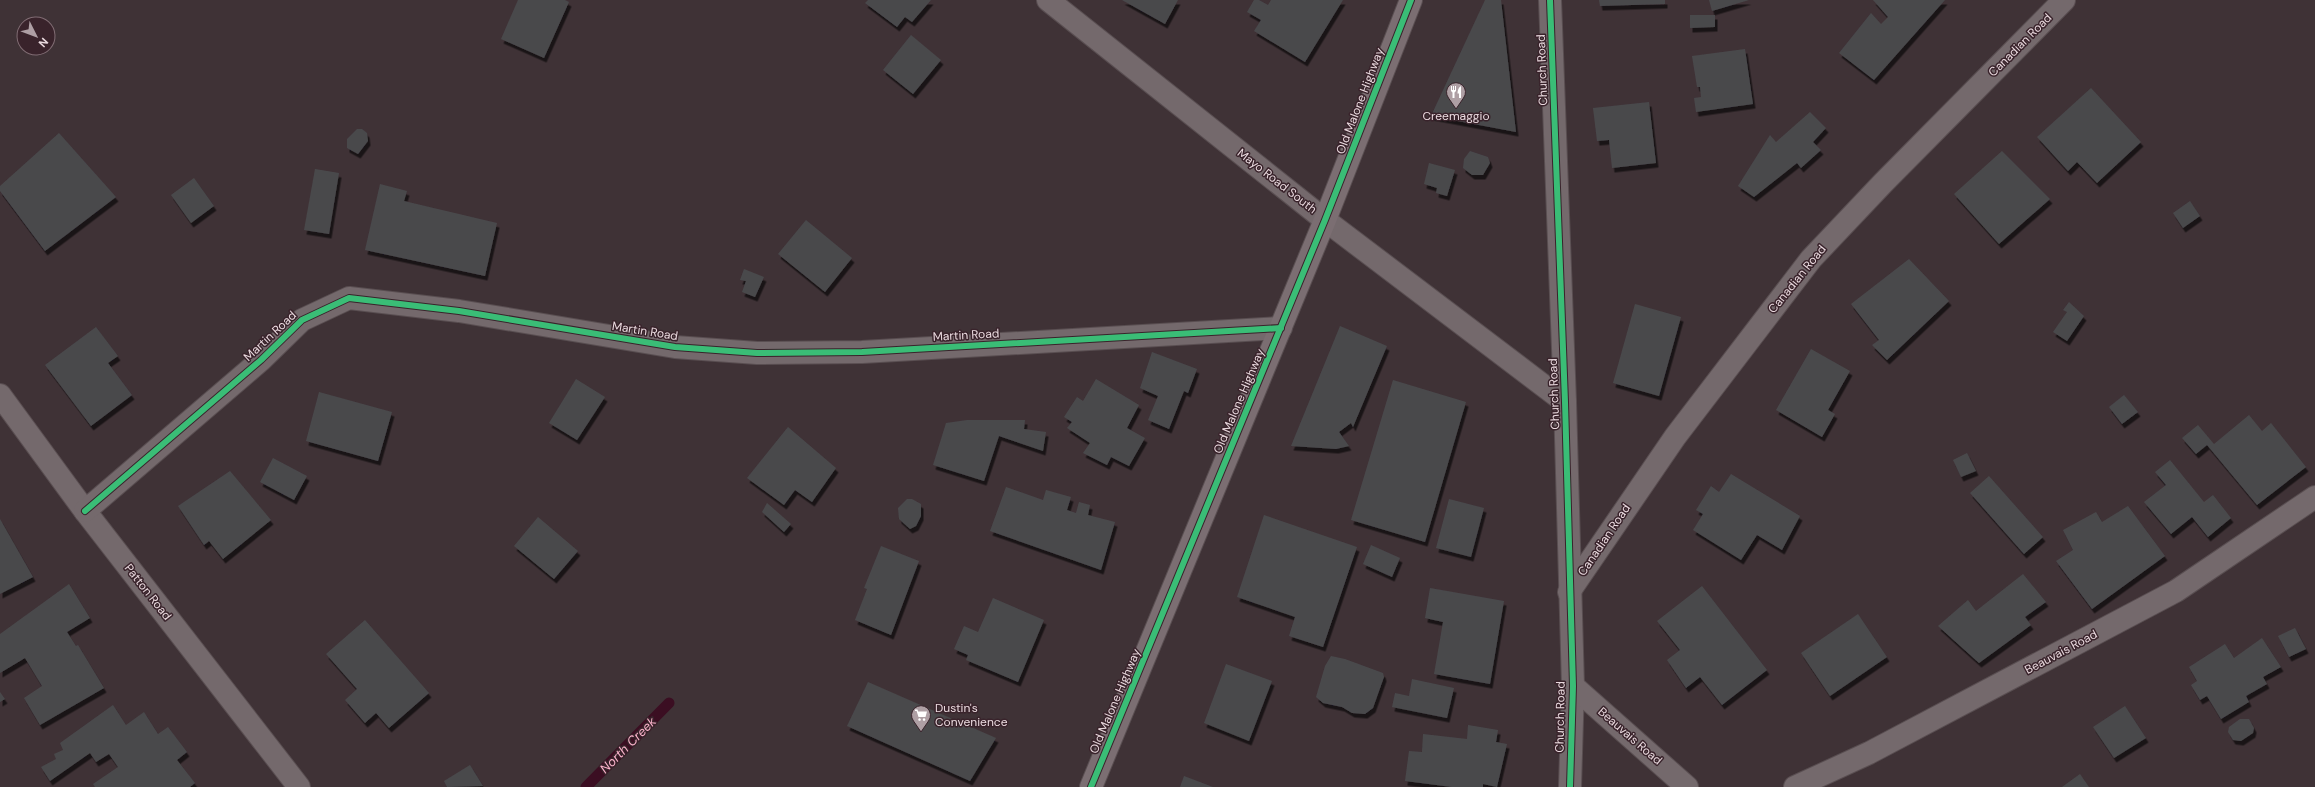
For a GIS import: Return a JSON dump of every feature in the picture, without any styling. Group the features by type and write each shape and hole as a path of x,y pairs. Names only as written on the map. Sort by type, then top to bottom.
{"street":[{"name":"Mayo Road South","path":"1048,0 1325,220 1565,402"},
{"name":"Old Malone Highway","path":"1091,787 1325,220 1411,0"},
{"name":"Church Road","path":"1550,0 1565,402 1569,592 1573,686 1570,787"},
{"name":"Canadian Road","path":"1569,592 1675,436 1811,259 1882,183 2064,0"},
{"name":"Martin Road","path":"85,511 261,360 302,320 349,298 459,311 675,347 757,353 862,352 1281,328"},
{"name":"Patton Road","path":"0,395 85,511 298,787"},
{"name":"Beauvais Road","path":"1797,787 1876,749 2176,591 2315,497"},
{"name":"Beauvais Road","path":"1573,686 1687,787"}],"building":[{"path":"518,0 565,0 569,2 544,58 501,39"},
{"path":"868,0 931,0 912,22 905,17 897,27 865,3"},
{"path":"1122,0 1178,0 1165,24"},
{"path":"1254,0 1259,0 1268,5 1271,0 1343,0 1305,62 1254,31 1261,20 1247,12"},
{"path":"1485,0 1501,0 1516,132 1431,116"},
{"path":"1599,0 1665,0 1665,4 1600,6"},
{"path":"1709,0 1749,0 1712,11"},
{"path":"1873,0 1945,0 1874,80 1839,53 1871,13 1881,24 1888,17"},
{"path":"1690,15 1715,15 1715,27 1690,28"},
{"path":"911,35 941,60 913,94 883,70"},
{"path":"1745,49 1753,104 1696,112 1694,98 1701,97 1700,87 1697,87 1692,56"},
{"path":"2091,88 2141,142 2097,183 2077,162 2068,171 2037,137"},
{"path":"1649,102 1656,163 1612,168 1609,140 1597,141 1593,108"},
{"path":"1810,112 1826,128 1813,142 1821,150 1801,168 1797,163 1754,197 1738,186 1770,135 1776,142"},
{"path":"357,129 362,129 367,133 368,141 358,154 347,148 347,139"},
{"path":"59,133 116,197 45,251 0,191 0,186"},
{"path":"1470,151 1488,157 1490,163 1483,175 1472,175 1463,168 1464,159"},
{"path":"2002,151 2050,199 1999,244 1954,194"},
{"path":"1429,163 1455,170 1447,196 1436,193 1437,188 1424,184"},
{"path":"315,169 339,173 329,234 304,230"},
{"path":"194,178 214,206 191,223 171,195"},
{"path":"380,184 407,191 404,201 497,223 485,276 365,250"},
{"path":"2190,201 2200,216 2183,228 2173,213"},
{"path":"806,220 852,258 825,292 778,254"},
{"path":"1909,259 1949,301 1887,360 1872,345 1879,340 1851,304"},
{"path":"744,269 764,277 755,297 742,292 746,281 740,280"},
{"path":"2069,302 2084,316 2067,341 2053,332 2067,312 2063,310"},
{"path":"1635,304 1681,317 1659,396 1613,383"},
{"path":"1340,326 1387,346 1353,427 1351,423 1339,432 1349,446 1336,449 1291,446"},
{"path":"96,327 118,356 108,363 132,395 91,426 45,365"},
{"path":"1811,349 1850,371 1828,410 1835,414 1822,437 1776,410"},
{"path":"1152,352 1197,369 1188,393 1184,391 1169,429 1148,420 1158,396 1140,388"},
{"path":"576,379 605,397 577,440 549,423"},
{"path":"1096,379 1139,405 1127,428 1145,438 1129,466 1111,457 1107,465 1083,453 1090,443 1067,428 1072,422 1064,417 1077,397 1083,401"},
{"path":"1393,380 1466,402 1425,542 1351,520"},
{"path":"319,392 392,412 378,461 306,441"},
{"path":"2124,395 2138,412 2122,424 2109,407"},
{"path":"2249,415 2262,431 2271,423 2306,467 2257,505 2207,445 2196,454 2182,438 2198,425 2214,444"},
{"path":"967,420 1025,420 1024,429 1046,432 1043,451 999,436 984,481 933,465 946,423"},
{"path":"788,427 836,468 812,502 795,490 784,505 747,478"},
{"path":"1967,453 1976,471 1961,477 1953,460"},
{"path":"273,458 307,476 294,500 260,482"},
{"path":"2170,460 2204,502 2213,495 2231,518 2208,537 2192,517 2171,534 2144,502 2166,485 2155,472"},
{"path":"230,471 271,520 223,559 209,541 204,545 178,506"},
{"path":"1731,474 1800,516 1782,550 1757,535 1741,560 1693,530 1703,514 1696,510 1711,486 1719,492"},
{"path":"1989,476 2043,537 2024,554 1970,493"},
{"path":"1006,487 1043,500 1046,490 1071,497 1067,510 1076,513 1079,502 1090,505 1088,515 1115,522 1101,570 990,531"},
{"path":"907,499 912,499 921,504 921,516 916,526 910,529 899,519 898,508"},
{"path":"1449,499 1484,508 1471,557 1436,548"},
{"path":"767,503 791,524 784,532 762,512"},
{"path":"2128,506 2165,556 2092,609 2056,561 2073,550 2063,530 2096,512 2102,522"},
{"path":"1264,515 1357,547 1323,647 1289,636 1295,617 1237,597"},
{"path":"538,517 578,551 554,579 514,546"},
{"path":"0,519 33,577 0,594"},
{"path":"1371,545 1400,558 1392,577 1363,564"},
{"path":"881,546 919,561 891,635 855,620 867,589 864,588"},
{"path":"2023,574 2046,602 2025,617 2031,625 1979,663 1938,626 1968,600 1976,611"},
{"path":"69,584 90,618 67,632 76,646 78,645 104,688 40,725 24,698 42,686 25,658 0,673 0,634"},
{"path":"1702,586 1767,670 1722,705 1700,677 1686,688 1667,660 1680,650 1657,621"},
{"path":"1430,588 1504,601 1490,684 1434,674 1443,622 1425,618"},
{"path":"993,598 1044,620 1018,682 966,660 968,655 954,649 964,626 978,632"},
{"path":"1858,614 1887,657 1830,696 1801,653"},
{"path":"365,620 429,693 389,728 376,713 365,723 345,700 357,689 326,654"},
{"path":"2295,628 2306,649 2289,657 2278,636"},
{"path":"2262,638 2281,667 2263,677 2267,684 2246,696 2249,702 2221,719 2207,696 2200,700 2191,685 2197,681 2189,667 2225,644 2234,658"},
{"path":"1331,656 1345,659 1383,673 1384,677 1373,708 1365,714 1352,713 1342,707 1323,703 1316,697 1325,666"},
{"path":"1226,664 1272,681 1249,741 1204,723"},
{"path":"1412,679 1454,688 1447,718 1392,707 1395,693 1409,696"},
{"name":"Dustin's Convenience","path":"868,682 996,738 970,781 847,726"},
{"path":"0,692 5,699 0,702"},
{"path":"113,705 126,725 144,712 158,734 168,727 187,752 177,760 195,783 190,787 95,787 93,784 118,767 109,754 96,762 90,753 50,781 41,767 56,759 54,754 63,750 60,743"},
{"path":"2125,706 2146,738 2114,758 2093,727"},
{"path":"2240,719 2249,719 2254,728 2253,733 2241,741 2233,740 2228,732 2229,727"},
{"path":"1468,725 1498,730 1496,742 1507,744 1497,787 1483,784 1483,787 1452,787 1405,781 1409,751 1422,752 1423,734 1467,739"},
{"path":"470,765 483,786 447,787 444,781"},
{"path":"2080,774 2089,787 2062,787"},
{"path":"1184,776 1213,787 1180,787"}],"waterway":[{"name":"North Creek","path":"586,787 669,703"}],"cycle path":[{"path":"1091,787 1325,220 1411,0"},
{"path":"1550,0 1565,402 1573,686 1570,787"},
{"path":"85,511 261,360 302,320 349,298 459,311 675,347 757,353 862,352 1281,328"}],"place":[{"name":"Creemaggio","path":"1456,109"},
{"name":"Dustin's Convenience","path":"921,732"}]}
